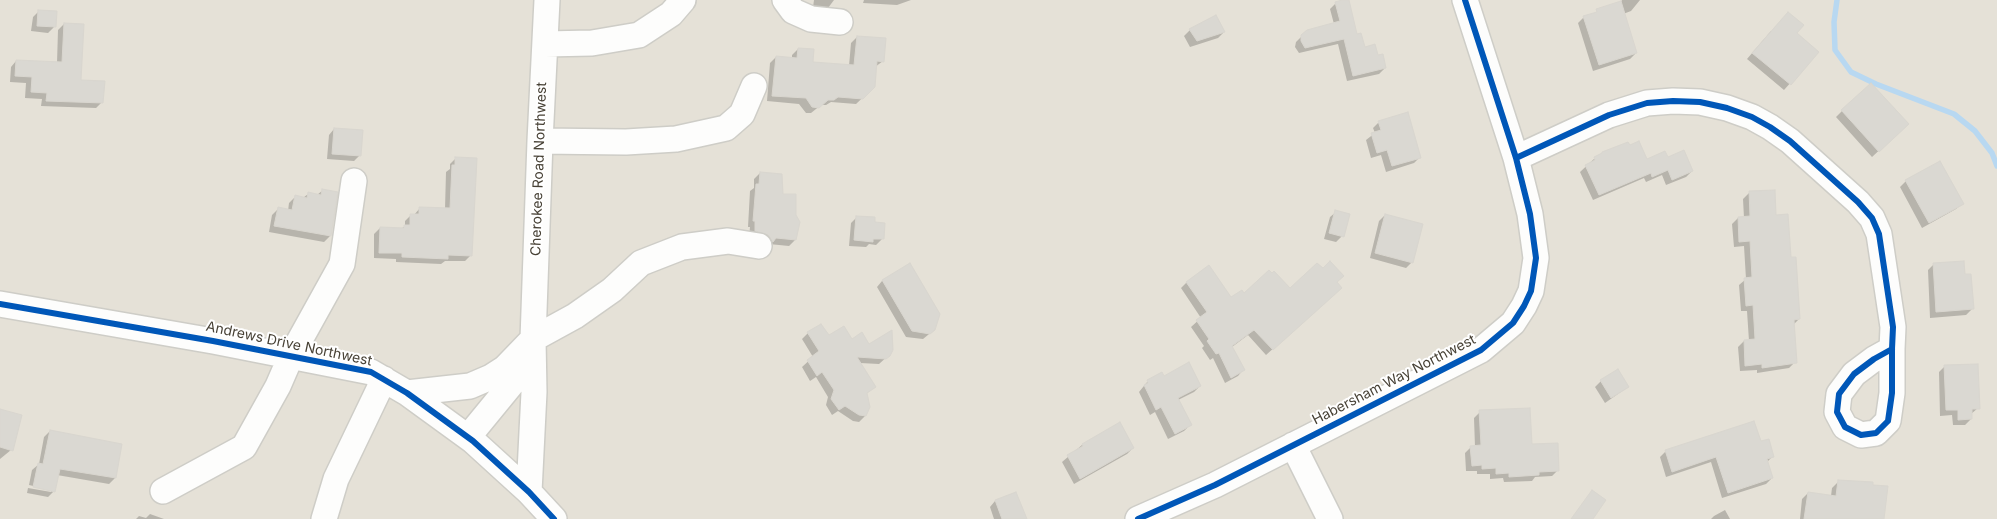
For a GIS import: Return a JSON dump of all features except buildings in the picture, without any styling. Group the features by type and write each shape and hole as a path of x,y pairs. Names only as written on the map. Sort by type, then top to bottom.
{"street":[{"name":"Cherokee Road Northwest","path":"529,492 540,142 547,0"},
{"path":"545,44 592,43 638,35 671,14 683,0"},
{"path":"785,0 793,11 811,19 840,22"},
{"name":"Habersham Way Northwest","path":"1138,519 1215,485 1482,350 1513,323 1524,306 1531,291 1536,258 1530,214 1516,158 1465,0"},
{"path":"540,142 626,142 676,139 726,128 742,114 754,86"},
{"path":"1516,158 1610,115 1647,103 1673,101 1700,102 1727,108 1752,117 1770,127 1790,142 1858,202 1872,218 1882,247 1892,327 1892,350"},
{"path":"164,491 244,447 278,386 291,356 342,264 354,181"},
{"path":"474,442 533,357 575,316 612,290 641,263 682,247 728,241 760,246"},
{"name":"Andrews Drive Northwest","path":"0,304 371,372 407,393 474,442 529,492 554,519"},
{"path":"407,393 445,389 480,382 505,368 533,357"},
{"path":"324,519 336,480 384,379"},
{"path":"1293,445 1330,519"}],"shaded area":[{"path":"0,0 1997,0 1997,519 0,519"}],"waterway":[{"path":"1837,0 1834,22 1835,50 1851,72 1876,84 1954,114 1975,131 1992,153 1997,166"}],"cycle path":[{"path":"1138,519 1215,485 1481,350 1513,323 1524,306 1531,291 1536,258 1530,214 1516,158 1465,0"},
{"path":"1516,158 1609,115 1647,103 1673,101 1700,102 1727,108 1752,117 1790,141 1858,202 1872,218 1879,234 1893,327 1892,393 1888,421 1876,433 1861,435 1845,427 1837,412 1839,394 1854,374 1874,359 1892,349"},
{"path":"0,304 213,341 371,372 407,393 473,441 529,492 554,519"}]}
